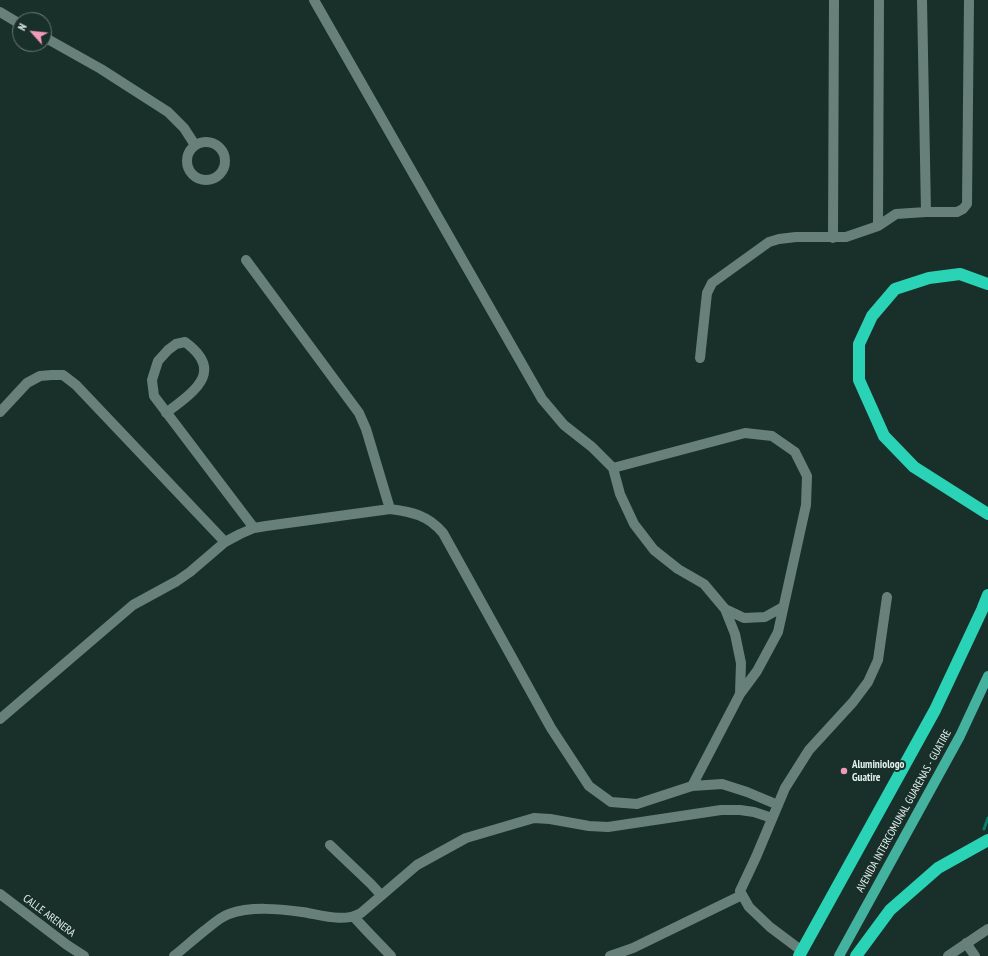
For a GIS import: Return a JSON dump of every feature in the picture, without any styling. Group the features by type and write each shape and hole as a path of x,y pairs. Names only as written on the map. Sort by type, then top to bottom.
{"highway":[{"path":"988,284 960,274 929,278 895,289 872,316 859,344 859,380 884,436 914,467 988,514"},
{"name":"AVENIDA INTERCOMUNAL GUARENAS - GUATIRE","path":"800,953 935,710 988,595"},
{"path":"856,956 890,910 938,868 988,840"}],"main road":[{"name":"AVENIDA INTERCOMUNAL GUARENAS - GUATIRE","path":"839,956 960,736 988,676"}],"street":[{"path":"314,0 542,399 564,425 592,447 613,468 620,494 634,524 654,550 678,570 704,584 725,609 735,634 741,663 740,694"},
{"path":"833,238 834,0"},
{"path":"878,226 879,0"},
{"path":"922,0 926,212"},
{"path":"700,358 707,293 712,282 769,242 796,237 846,238 878,226 896,214 957,212 963,210 967,204 969,0"},
{"path":"0,12 12,19"},
{"path":"52,41 100,68 168,112 184,128 195,144"},
{"path":"246,260 359,412 366,429 390,509"},
{"path":"166,413 200,384 205,371 203,362 194,349 185,342 176,344 158,361 152,380 154,396 166,413 254,528"},
{"path":"0,412 27,382 40,376 63,375 76,385 225,542"},
{"path":"613,468 745,433 772,436 795,452 807,476 806,505 778,632 757,671 740,694 692,786"},
{"path":"0,719 133,605 177,581 190,572 225,542 254,528 390,509 417,514 428,519 443,533 551,728 589,786 611,802 637,804 692,786 722,784 747,792 778,805"},
{"path":"800,953 749,907 740,891 785,788 808,750 853,702 868,682 878,660 888,597"},
{"path":"725,609 744,618 765,617 783,607"},
{"path":"174,956 228,914 243,910 257,909 300,912 338,918 354,917 361,913 417,865 466,838 534,818 550,819 589,826 608,827 721,810 754,812 772,818"},
{"path":"330,845 381,895"},
{"name":"CALLE ARENERA","path":"0,894 67,945 84,956"},
{"path":"610,956 634,948 742,895"},
{"path":"354,917 391,956"},
{"path":"948,956 988,929"},
{"path":"966,943 975,956"}],"waterway":[{"path":"984,829 988,818"}],"place":[{"name":"Aluminiologo Guatire","path":"844,771"}]}
